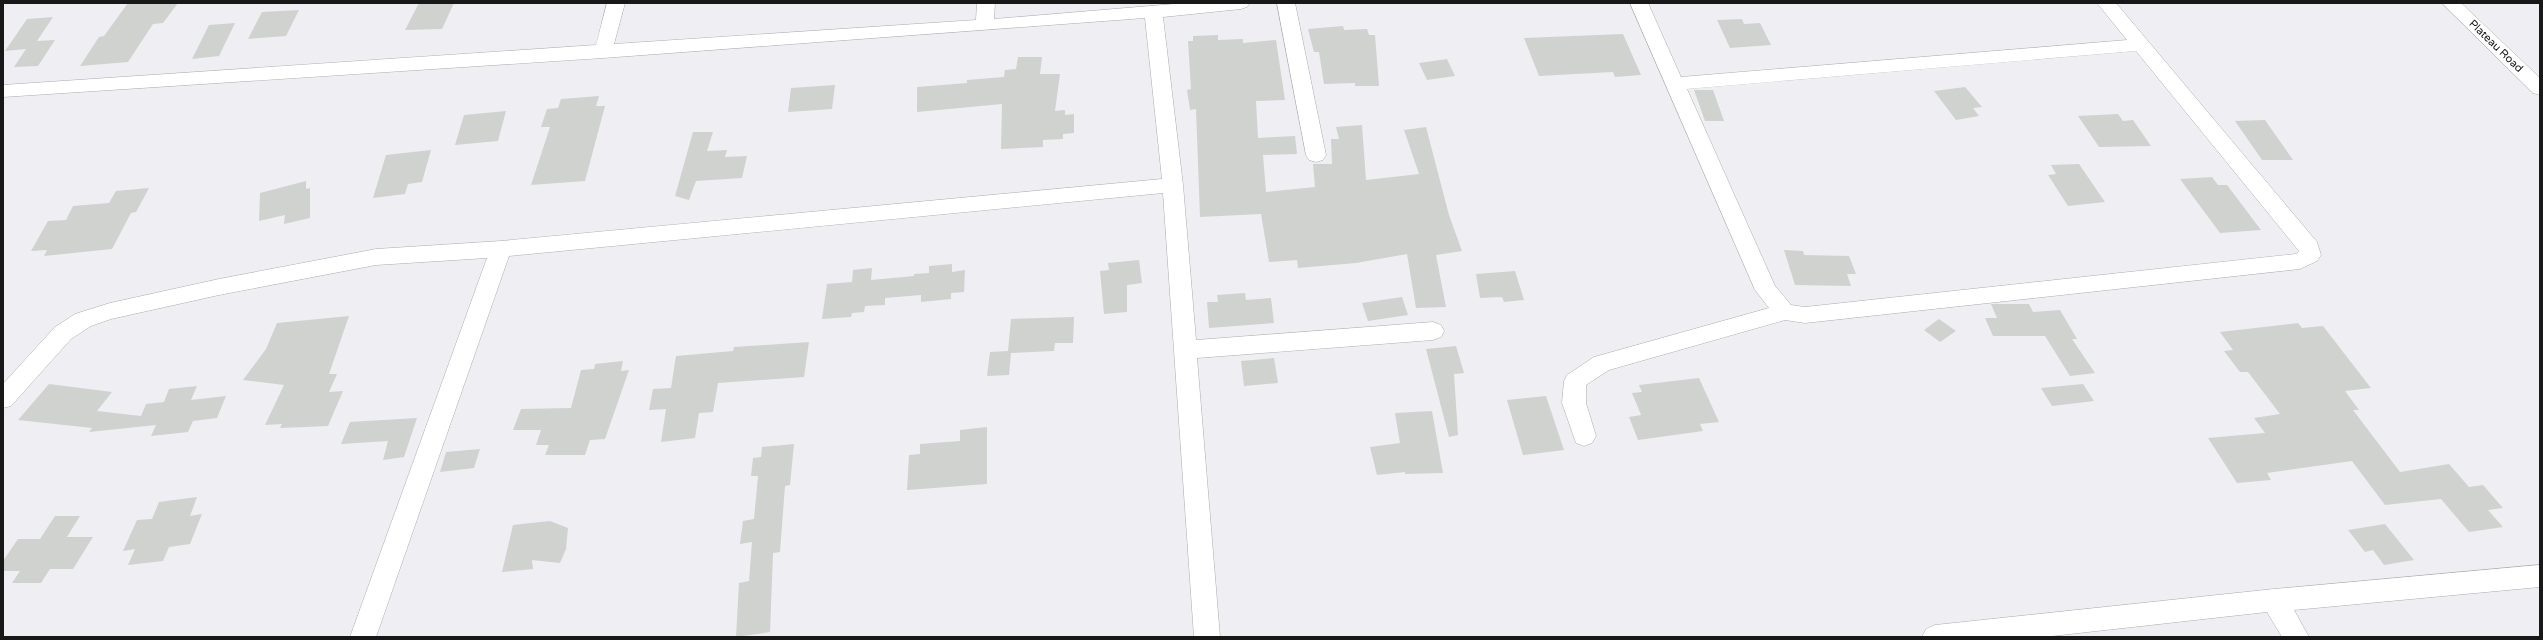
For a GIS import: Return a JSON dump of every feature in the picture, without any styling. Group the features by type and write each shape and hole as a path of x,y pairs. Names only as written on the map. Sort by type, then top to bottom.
{"street":[{"path":"603,52 616,3"},
{"path":"985,25 986,3"},
{"path":"3,92 985,25 1153,12 1241,3"},
{"path":"1286,3 1316,155"},
{"path":"1639,3 1766,290 1785,312"},
{"path":"1584,436 1574,403 1575,380 1602,363 1785,312 1805,315 2300,261 2310,255 2310,246 2106,3"},
{"name":"Plateau Road","path":"2451,3 2539,87"},
{"path":"1153,12 1173,185 1208,637"},
{"path":"1675,84 2140,45"},
{"path":"3,399 63,333 84,320 110,311 376,257 500,249 1173,185"},
{"path":"363,637 500,249"},
{"path":"1185,350 1433,331"},
{"path":"1935,637 2274,600 2540,576"},
{"path":"2274,600 2296,637"}],"building":[{"path":"128,3 178,3 163,23 153,24 128,62 80,66 99,37 104,36"},
{"path":"419,3 454,3 442,29 405,30"},
{"path":"299,10 286,36 248,39 262,12"},
{"path":"53,17 37,41 55,40 38,66 14,67 26,49 5,51 27,19"},
{"path":"1742,19 1744,24 1760,23 1771,45 1730,48 1717,20"},
{"path":"235,23 219,56 192,59 209,25"},
{"path":"1343,26 1344,30 1367,29 1369,35 1375,35 1379,86 1355,86 1355,83 1324,84 1319,52 1314,52 1308,29"},
{"path":"1623,34 1641,75 1615,77 1613,72 1539,76 1524,38"},
{"path":"1218,35 1218,40 1243,39 1243,43 1276,40 1285,100 1256,101 1258,138 1295,136 1297,154 1263,155 1266,192 1315,187 1313,164 1332,164 1331,139 1339,139 1336,127 1362,125 1366,180 1419,174 1404,130 1426,127 1449,215 1462,251 1436,255 1446,307 1416,308 1407,254 1356,263 1298,268 1297,260 1269,262 1261,214 1200,217 1196,109 1190,110 1187,90 1191,89 1188,41 1193,41 1193,36"},
{"path":"1018,57 1042,57 1040,74 1060,74 1055,111 1065,110 1065,115 1074,114 1074,133 1063,134 1063,139 1043,140 1043,147 1001,149 1002,104 917,112 917,87 967,83 967,80 1004,77 1005,70 1016,69"},
{"path":"1447,59 1455,76 1427,80 1419,63"},
{"path":"835,85 832,109 788,112 791,88"},
{"path":"1965,87 1982,107 1973,108 1979,116 1956,120 1934,91"},
{"path":"1694,90 1713,90 1724,121 1705,121"},
{"path":"599,96 596,106 605,106 585,181 531,185 550,127 541,127 547,109 558,108 561,99"},
{"path":"506,111 498,141 455,145 464,115"},
{"path":"2118,114 2123,121 2133,120 2151,146 2099,147 2078,116"},
{"path":"2265,120 2293,160 2262,160 2235,121"},
{"path":"693,132 713,132 707,151 727,150 725,157 747,156 742,178 696,181 689,200 675,196"},
{"path":"431,150 422,182 408,184 405,194 373,198 386,155"},
{"path":"2079,164 2105,202 2068,206 2048,175 2056,174 2051,165"},
{"path":"2212,177 2218,185 2227,185 2261,230 2220,233 2180,179"},
{"path":"306,181 306,189 310,188 310,218 284,224 285,215 259,221 260,193"},
{"path":"149,188 136,212 131,213 112,249 44,256 47,250 31,251 48,221 66,220 73,206 109,203 116,191"},
{"path":"1784,250 1803,251 1804,255 1849,256 1856,274 1847,274 1851,286 1795,285"},
{"path":"1139,260 1142,283 1127,285 1127,312 1104,314 1100,271 1109,270 1108,263"},
{"path":"952,264 952,272 965,270 964,292 951,293 951,299 921,302 921,295 885,298 885,305 865,306 864,312 852,313 851,317 822,319 827,284 852,282 853,270 872,268 871,280 914,276 914,274 929,273 929,266"},
{"path":"1515,271 1524,300 1504,302 1502,297 1480,298 1476,274"},
{"path":"1245,293 1246,300 1271,298 1274,323 1209,328 1207,302 1218,302 1217,295"},
{"path":"1402,297 1408,315 1368,321 1362,303"},
{"path":"1991,304 2029,304 2033,312 2060,310 2077,339 2072,339 2095,373 2070,376 2045,336 1993,336 1985,318 1997,318"},
{"path":"349,316 329,374 337,374 329,392 343,391 328,426 280,428 282,424 265,425 284,385 243,380 266,349 277,323"},
{"path":"1074,317 1073,343 1055,343 1054,351 1011,353 1009,375 987,376 990,352 1008,351 1011,319"},
{"path":"1939,319 1956,331 1940,342 1924,330"},
{"path":"2298,323 2302,328 2323,326 2371,388 2345,391 2359,410 2353,410 2400,472 2449,464 2469,487 2483,485 2503,508 2488,510 2503,527 2469,532 2441,499 2385,505 2352,461 2267,473 2271,480 2237,483 2208,438 2265,433 2254,418 2280,414 2248,372 2240,372 2224,351 2233,350 2220,332"},
{"path":"809,342 804,377 718,383 713,412 699,413 695,438 661,442 666,409 649,410 653,389 671,388 676,356 733,351 734,347"},
{"path":"1456,346 1464,373 1454,374 1458,435 1449,437 1426,349"},
{"path":"1274,358 1278,383 1244,386 1241,361"},
{"path":"623,361 621,371 629,370 605,439 590,440 585,455 545,455 549,445 536,445 541,430 513,430 521,409 571,408 581,370 594,369 595,364"},
{"path":"1699,378 1719,422 1700,424 1703,431 1638,440 1629,417 1641,415 1632,393 1642,392 1639,385"},
{"path":"49,384 112,392 97,411 141,416 146,404 164,402 169,389 197,386 191,400 226,396 217,418 193,421 188,432 151,436 156,425 89,432 92,428 18,420"},
{"path":"2083,384 2094,401 2052,406 2041,388"},
{"path":"1546,396 1564,450 1523,455 1507,400"},
{"path":"1432,411 1443,473 1405,474 1405,472 1377,475 1370,447 1400,443 1395,413"},
{"path":"417,418 404,457 383,460 388,441 341,444 350,422"},
{"path":"987,427 987,484 907,490 909,455 920,454 920,444 960,441 960,430"},
{"path":"794,444 790,485 785,486 780,552 773,553 770,632 736,637 739,583 749,581 752,542 740,544 743,521 754,519 758,476 751,476 753,458 761,457 762,447"},
{"path":"480,449 474,468 440,472 446,452"},
{"path":"197,497 190,516 202,514 190,544 169,547 163,561 128,565 135,549 123,551 137,520 152,519 159,502"},
{"path":"55,516 80,516 67,537 93,537 73,569 50,569 41,583 12,583 20,571 3,571 3,561 18,539 40,539"},
{"path":"550,521 568,528 566,549 560,563 532,560 533,569 502,572 513,525"},
{"path":"2385,524 2414,560 2384,565 2373,550 2365,552 2348,530"}]}
